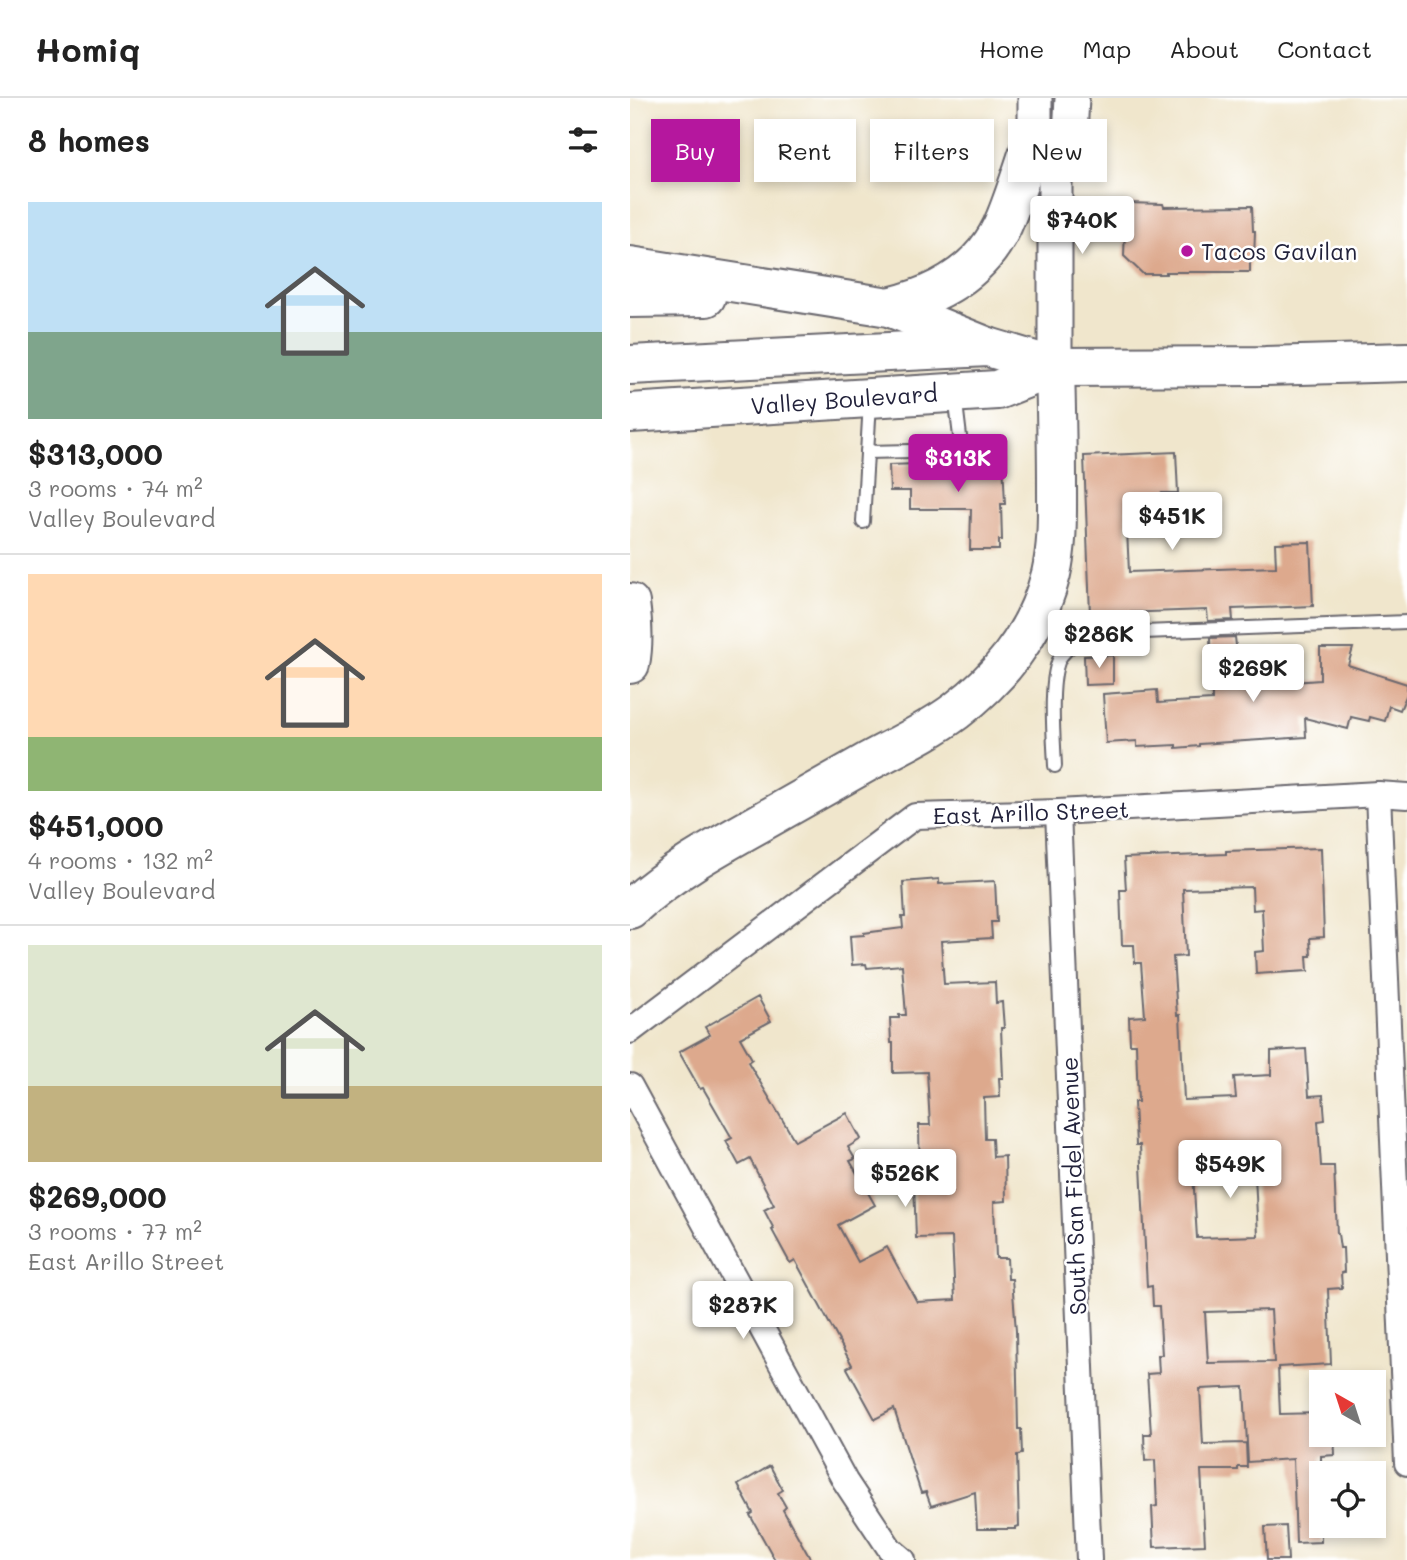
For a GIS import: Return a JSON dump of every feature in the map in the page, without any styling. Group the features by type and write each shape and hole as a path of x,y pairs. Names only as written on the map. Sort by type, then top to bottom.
{"main road":[{"path":"1071,119 1072,98"},
{"path":"889,307 935,292 955,281 976,262 993,241 1020,182"},
{"path":"630,909 660,883 700,857 955,712 990,682 1011,658 1028,632 1046,589 1054,559 1057,510 1055,367 1045,182"},
{"path":"630,266 889,307 988,347"},
{"path":"630,298 824,297"},
{"name":"Valley Boulevard","path":"630,365 988,347 1055,367 1407,362"},
{"name":"Valley Boulevard","path":"630,413 997,390 1055,367"},
{"path":"630,603 633,624 630,664"}],"street":[{"name":"East Arillo Street","path":"630,1031 915,817 1058,812 1378,794 1407,796"},
{"path":"1378,794 1407,1463"},
{"name":"South San Fidel Avenue","path":"1058,812 1089,1560"},
{"path":"630,1086 845,1481 890,1549 903,1560"}],"lane":[{"path":"867,452 957,450 961,445 954,392"},
{"path":"863,522 870,398"},
{"path":"1055,766 1055,672 1061,656 1075,642 1092,634 1407,622"}],"building":[{"path":"1126,203 1163,204 1164,207 1252,206 1255,231 1254,260 1250,260 1250,272 1143,274 1124,256"},
{"path":"1176,452 1178,493 1137,497 1138,509 1126,509 1129,572 1276,567 1275,543 1310,542 1313,606 1232,609 1233,620 1208,621 1207,610 1090,614 1084,456"},
{"path":"1003,461 1005,504 1001,504 1002,540 999,540 999,550 970,550 971,509 910,509 910,491 890,491 889,465"},
{"path":"1235,637 1239,654 1240,686 1320,680 1320,648 1353,648 1348,665 1407,684 1407,694 1400,710 1389,706 1385,721 1370,717 1369,721 1351,717 1348,729 1305,718 1306,737 1176,748 1176,745 1137,747 1137,741 1106,743 1103,694 1157,690 1158,703 1212,700 1210,638"},
{"path":"1113,655 1113,684 1085,685 1084,656"},
{"path":"1321,848 1324,937 1310,938 1308,971 1256,974 1255,952 1264,951 1262,909 1253,910 1252,887 1183,889 1186,956 1173,957 1177,1015 1180,1015 1184,1100 1236,1098 1234,1077 1271,1075 1271,1051 1306,1049 1309,1096 1323,1095 1325,1120 1318,1121 1321,1166 1334,1166 1337,1234 1340,1248 1343,1248 1344,1272 1341,1273 1342,1288 1328,1289 1331,1364 1278,1367 1280,1414 1309,1413 1309,1447 1335,1447 1335,1455 1321,1456 1321,1461 1309,1461 1309,1538 1321,1538 1321,1542 1296,1543 1293,1459 1248,1462 1244,1387 1200,1389 1203,1444 1246,1443 1247,1467 1238,1467 1238,1470 1201,1470 1205,1545 1154,1547 1152,1507 1157,1506 1155,1460 1145,1461 1144,1434 1151,1434 1147,1374 1159,1373 1158,1355 1162,1355 1159,1306 1153,1306 1152,1286 1147,1287 1140,1145 1136,1145 1134,1102 1138,1102 1136,1044 1130,1044 1129,1017 1145,1016 1141,963 1135,963 1134,945 1122,945 1120,890 1126,890 1124,858 1226,854 1226,851","holes":["1254,1155 1258,1236 1197,1238 1192,1157","1271,1310 1274,1362 1208,1363 1205,1312"]},
{"path":"939,879 939,884 995,881 997,922 991,922 992,938 941,941 944,984 995,982 996,1003 1002,1002 1003,1078 999,1078 1000,1097 984,1098 985,1139 992,1139 993,1157 1005,1156 1006,1201 994,1202 996,1258 1007,1258 1008,1279 1012,1279 1016,1331 1018,1429 1021,1429 1022,1454 1017,1455 1019,1526 1016,1529 977,1529 975,1492 931,1506 926,1492 921,1493 894,1409 875,1419 847,1368 852,1365 795,1260 790,1263 772,1230 774,1229 764,1210 774,1205 750,1159 739,1165 726,1141 732,1138 679,1052 710,1035 705,1027 758,997 771,1021 740,1038 752,1059 748,1062 795,1141 847,1113 861,1139 848,1147 855,1159 850,1161 875,1205 838,1225 858,1262 887,1247 917,1302 955,1300 952,1237 916,1238 914,1181 920,1181 919,1125 930,1125 927,1072 893,1073 890,1018 906,1015 902,965 867,968 866,964 852,965 850,936 903,928 903,882"},
{"path":"770,1466 783,1490 778,1493 786,1507 783,1510 811,1560 775,1560 750,1515 753,1513 738,1485"},
{"path":"1286,1526 1288,1560 1267,1560 1265,1527"}],"place":[{"name":"Tacos Gavilan","path":"1187,251"}]}
